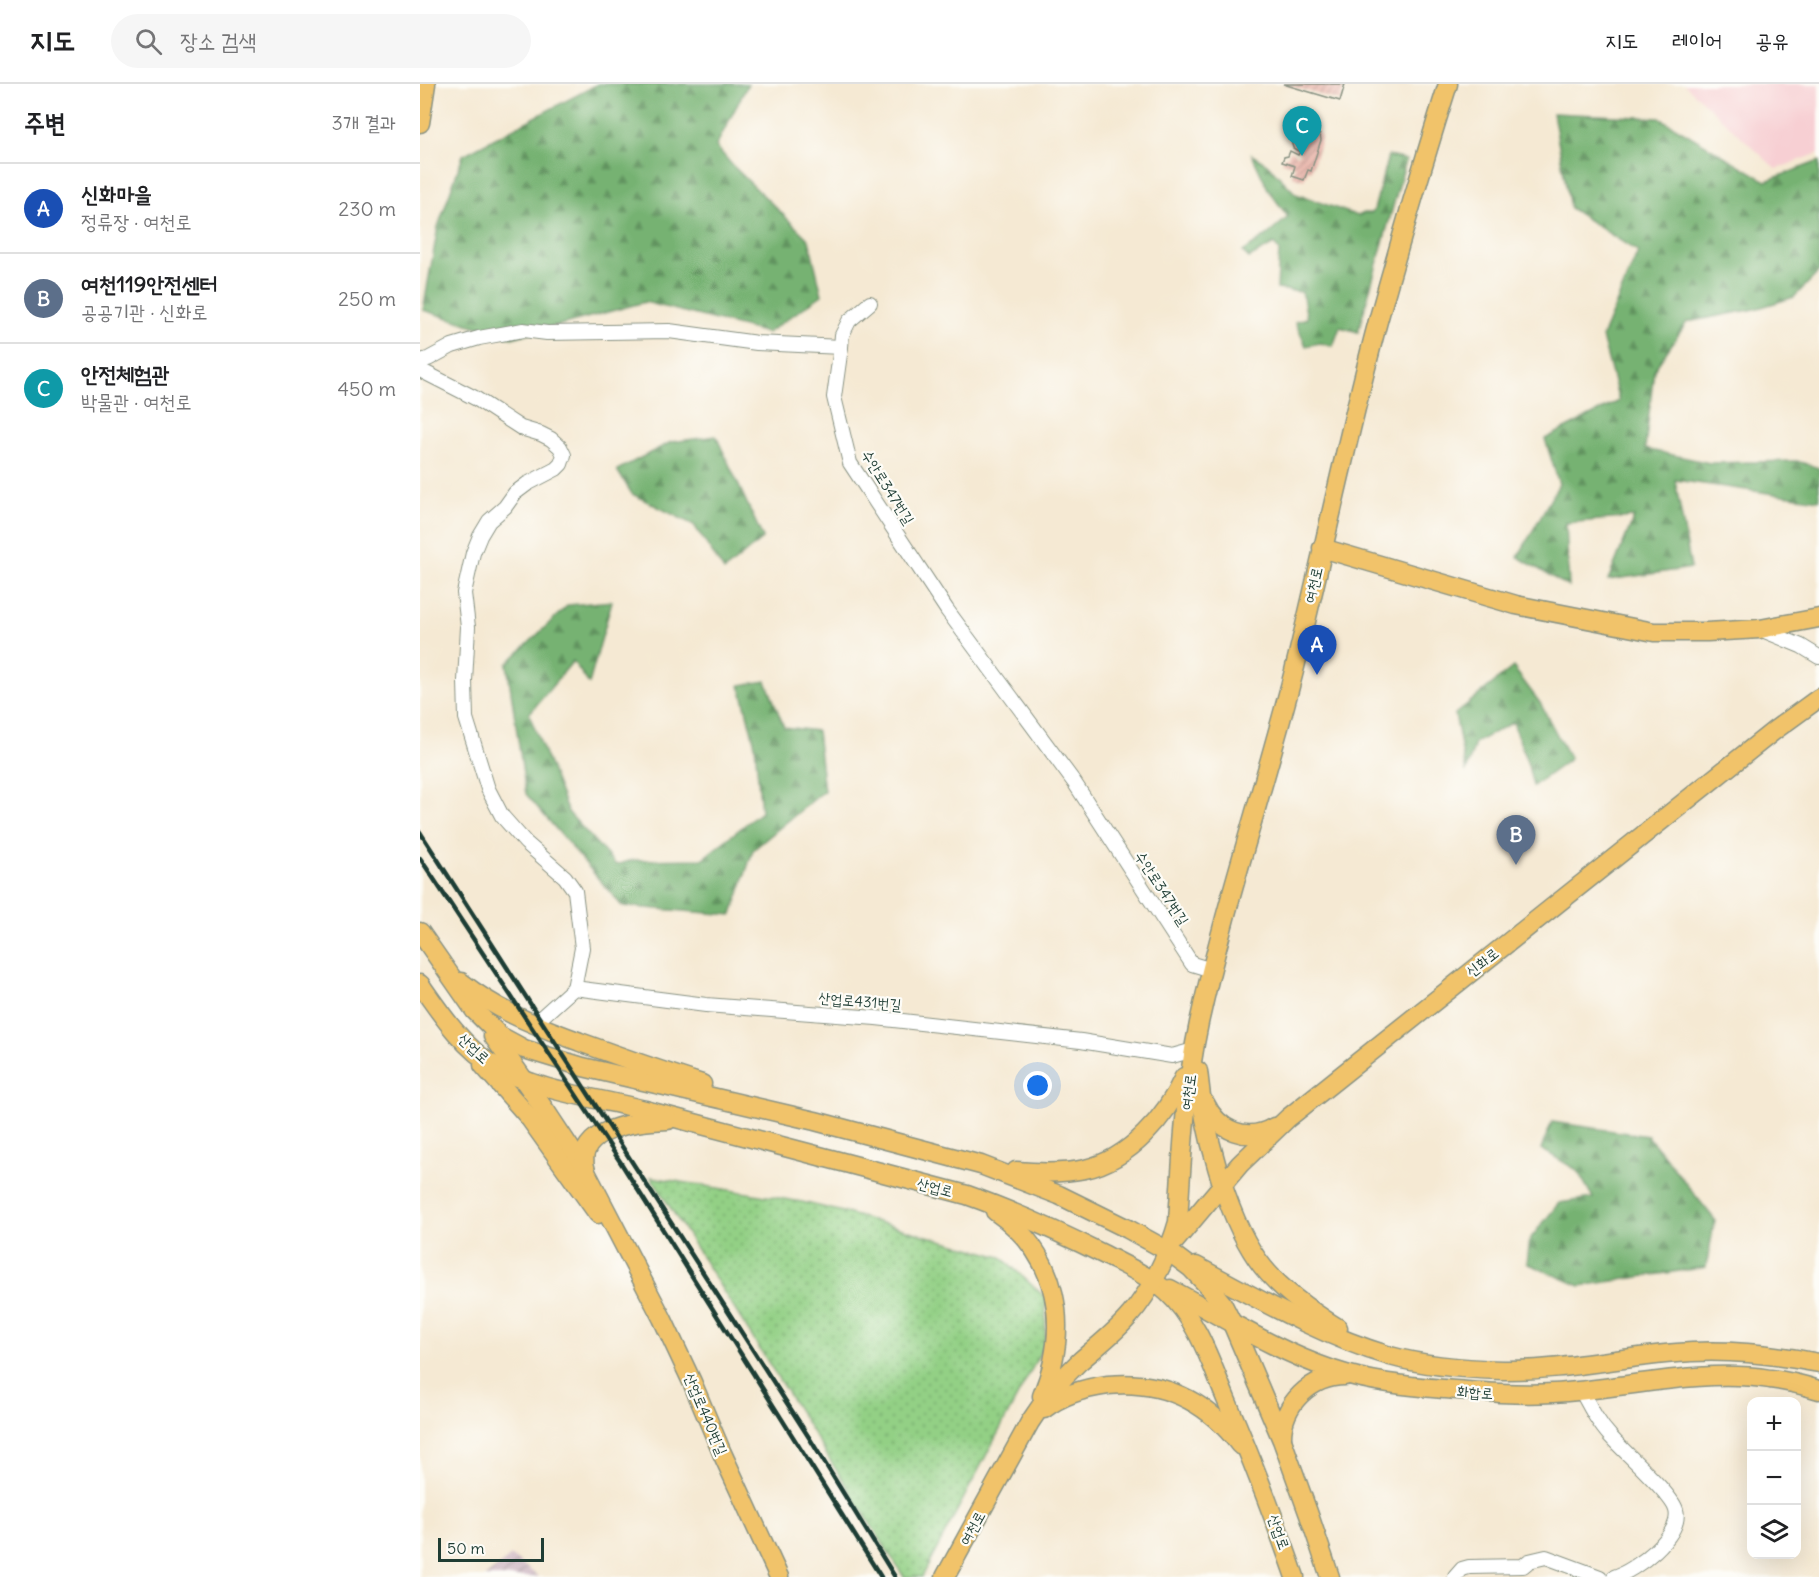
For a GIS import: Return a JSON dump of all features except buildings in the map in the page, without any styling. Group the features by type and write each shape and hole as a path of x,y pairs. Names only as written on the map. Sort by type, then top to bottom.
{"main road":[{"path":"420,123 426,84"},
{"name":"여천로","path":"945,1577 1030,1422 1057,1384 1129,1317 1143,1297 1168,1251 1178,1222 1184,1123 1198,1025 1294,671 1378,323 1448,84"},
{"name":"여천로","path":"1322,548 1516,604 1654,632 1707,632 1760,628 1819,618"},
{"name":"신화로","path":"1168,1251 1240,1164 1288,1118 1819,698"},
{"name":"산업로","path":"420,932 475,1011 489,1026 524,1049 583,1067 815,1121 981,1165 1059,1195 1128,1228 1168,1251 1191,1268 1208,1285 1222,1303 1232,1323 1282,1440 1330,1577"},
{"name":"산업로","path":"437,957 456,978 507,1013 631,1061 815,1121"},
{"name":"산업로","path":"420,984 466,1044 495,1066 525,1081 967,1195 1046,1225 1152,1280 1169,1293 1181,1307 1201,1340 1255,1468 1295,1577"},
{"name":"산업로440번길","path":"475,1011 586,1172 662,1318 779,1577"},
{"path":"1198,1025 1197,1059 1205,1119 1223,1184 1243,1235 1257,1260 1288,1291 1327,1321 1357,1340 1392,1356"},
{"name":"산업로440번길","path":"466,1044 528,1116 628,1254"},
{"path":"981,1165 1042,1173 1065,1173 1087,1169 1106,1162 1137,1140 1176,1096 1194,1050"},
{"path":"528,1116 524,1100 525,1081 535,1066 541,1063 555,1063 583,1067"},
{"path":"1200,1090 1213,1116 1229,1130 1238,1134 1258,1134 1288,1118"},
{"path":"586,1172 582,1161 584,1151 598,1136 629,1125 682,1120"},
{"path":"967,1195 989,1206 1020,1231 1041,1259 1052,1285 1056,1313 1054,1352 1045,1389 1030,1422"},
{"name":"화합로","path":"1168,1251 1329,1334 1361,1347 1421,1363 1504,1370 1694,1352 1770,1356 1819,1364"},
{"name":"화합로","path":"1152,1280 1232,1323 1333,1371 1418,1387 1504,1394 1554,1393 1696,1377 1736,1377 1768,1378 1819,1390"},
{"path":"1282,1440 1282,1428 1290,1407 1306,1390 1327,1378 1353,1376"},
{"path":"1030,1422 1050,1404 1077,1391 1115,1385 1154,1386 1187,1398 1203,1408 1234,1437 1255,1468"}],"street":[{"name":"수안로347번길","path":"870,303 849,321 842,335 834,397 850,463 947,610 1074,782 1192,964 1212,970"},
{"path":"420,361 452,346 479,338 523,330 547,333 669,332 757,343 842,346"},
{"path":"420,370 475,398 521,429 551,439 560,447 564,455 561,464 556,469 515,493 505,507 489,520 473,553 464,593 468,627 465,681 466,718 488,789 502,816 526,843 565,877 575,891 582,948 574,988 534,1024"},
{"path":"1760,628 1801,646 1819,657"},
{"name":"산업로431번길","path":"574,988 706,1005 876,1018 1081,1041 1172,1056 1194,1050"},
{"path":"1581,1390 1593,1413 1609,1435 1662,1490 1675,1506 1677,1513 1670,1533 1653,1553 1644,1561 1616,1577"},
{"path":"1455,1577 1462,1569 1469,1567 1523,1566 1546,1557 1600,1577"}],"shaded area":[{"path":"1684,84 1819,84 1819,153 1776,169"},
{"path":"511,1556 539,1577 485,1577"}],"green space":[{"path":"598,84 748,84 716,146 732,165 809,240 822,295 767,333 645,302 512,338 423,310 438,227 463,155"},
{"path":"1553,113 1660,118 1766,181 1819,161 1819,272 1794,297 1755,309 1687,322 1654,370 1645,449 1710,463 1797,461 1819,468 1819,500 1675,480 1691,568 1608,580 1634,517 1566,523 1569,587 1518,557 1559,484 1545,439 1619,401 1602,337 1638,252 1570,208"},
{"path":"1252,155 1267,164 1296,194 1358,216 1374,210 1388,156 1406,160 1358,332 1340,327 1333,346 1320,343 1306,346 1295,322 1307,318 1302,292 1277,289 1279,250 1274,244 1249,258 1243,252 1288,217 1268,189"},
{"path":"716,436 763,538 724,571 694,525 632,494 617,470 671,442"},
{"path":"612,601 589,684 573,661 529,714 568,812 616,865 633,860 702,859 761,812 755,745 740,685 766,681 784,727 817,731 824,791 753,850 732,915 622,906 526,794 507,664 568,605"},
{"path":"1513,667 1540,703 1570,759 1533,786 1513,722 1475,743 1466,772 1455,714"},
{"path":"1552,1122 1648,1136 1715,1220 1706,1267 1580,1286 1527,1263 1530,1239 1559,1203 1593,1198 1577,1170 1541,1149"},
{"path":"651,1177 802,1202 1001,1257 1046,1298 1045,1344 922,1577 904,1577"}],"railway":[{"path":"420,832 810,1439 895,1577"},
{"path":"420,858 621,1163 881,1577"}],"place":[{"name":"안전체험관","path":"1302,156"},
{"name":"신화마을","path":"1317,675"},
{"name":"여천119안전센터","path":"1516,865"}]}
